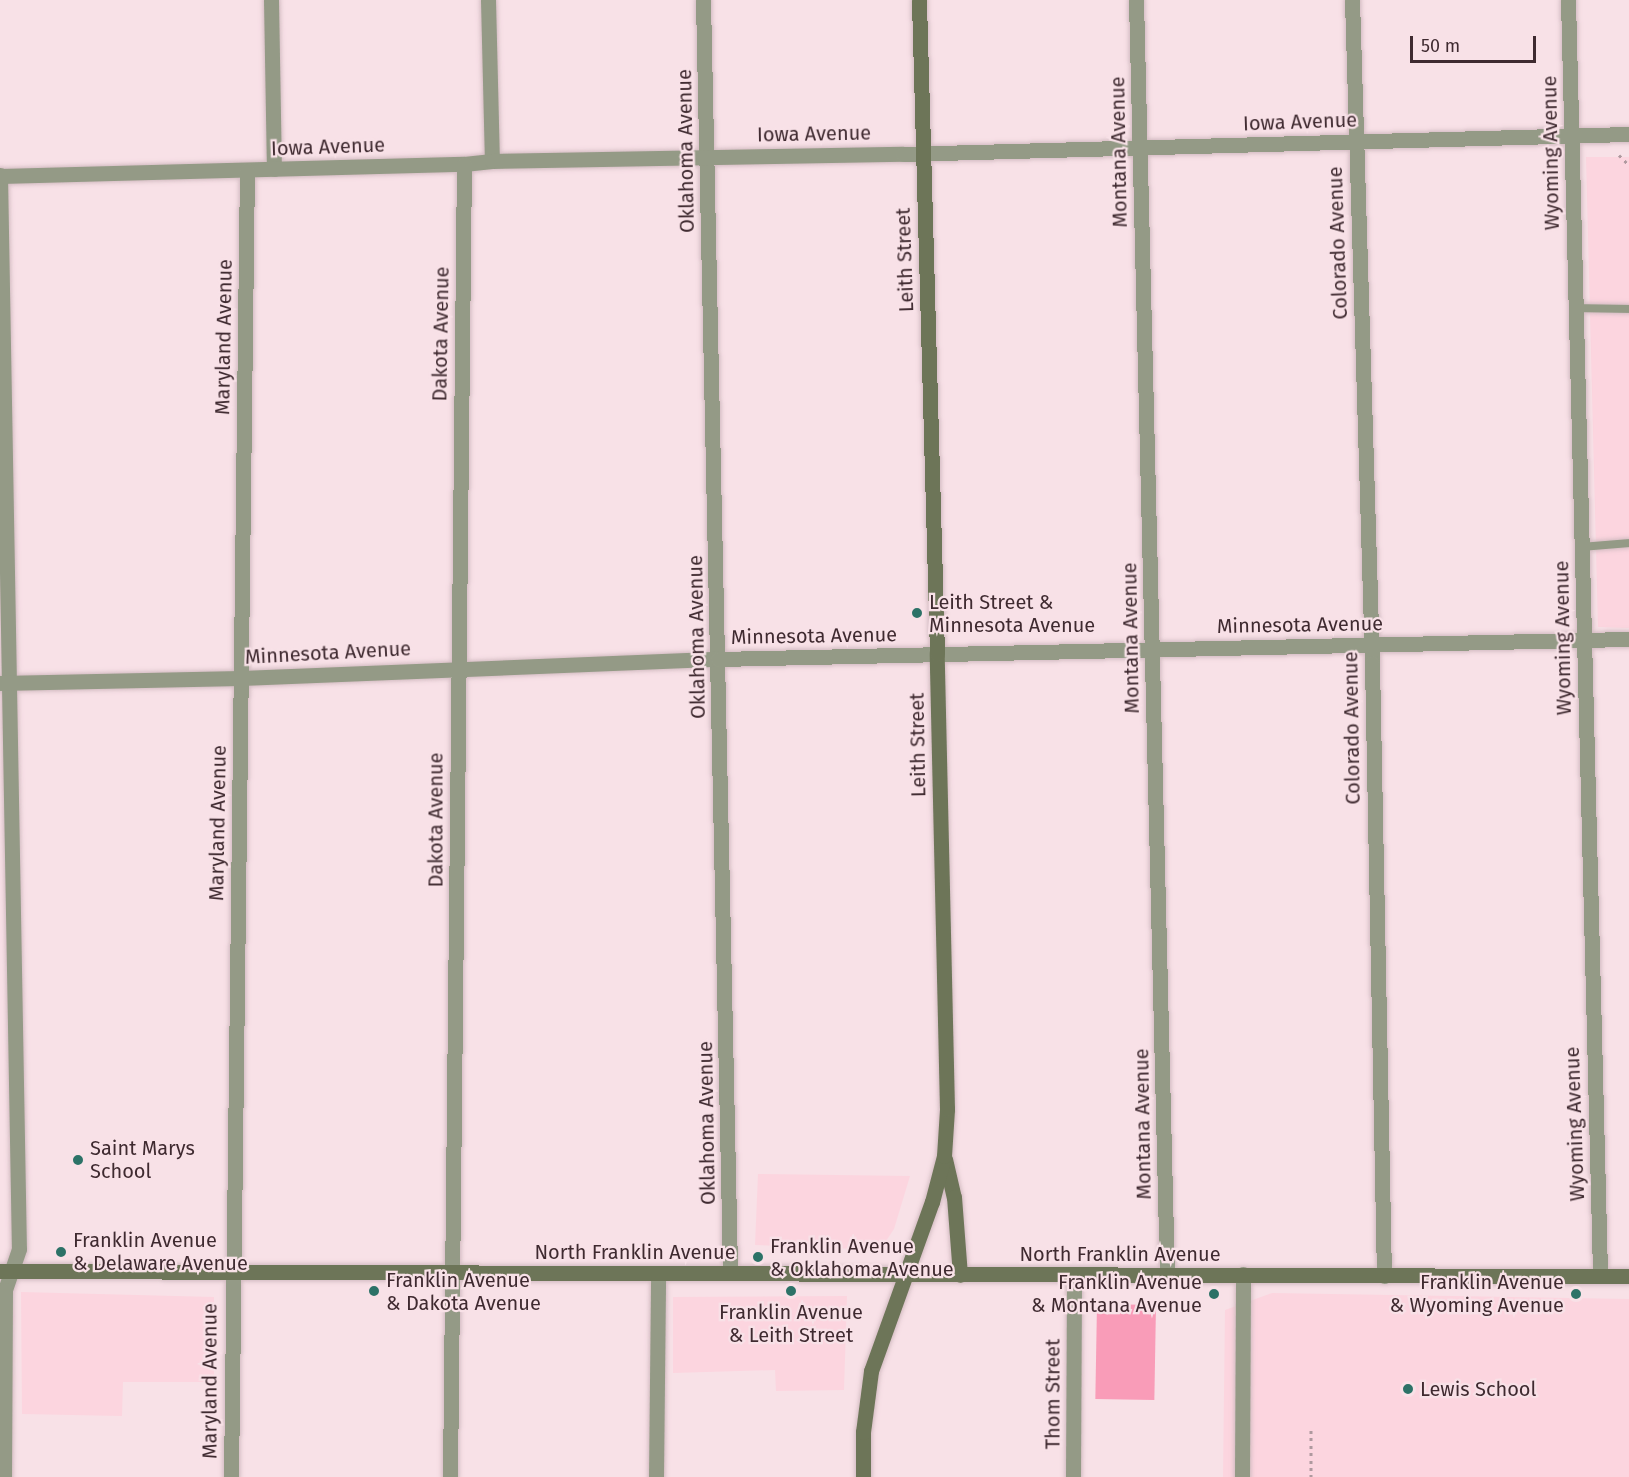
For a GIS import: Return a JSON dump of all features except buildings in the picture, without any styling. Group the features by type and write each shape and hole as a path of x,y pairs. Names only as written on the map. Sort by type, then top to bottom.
{"street":[{"path":"270,0 274,169"},
{"path":"488,0 492,161"},
{"name":"Oklahoma Avenue","path":"703,0 709,158 730,1273"},
{"name":"Leith Street","path":"863,1477 863,1432 871,1371 904,1274 932,1202 944,1156 947,1109 938,654 919,0"},
{"name":"Montana Avenue","path":"1136,0 1167,1274"},
{"name":"Colorado Avenue","path":"1352,0 1371,645 1384,1276"},
{"name":"Wyoming Avenue","path":"1568,0 1600,1276"},
{"name":"Iowa Avenue","path":"0,176 464,164 492,161 923,153 1629,134"},
{"name":"Dakota Avenue","path":"450,1477 464,164"},
{"name":"Maryland Avenue","path":"231,1477 247,170"},
{"path":"0,176 4,683 19,1249 6,1271 3,1474"},
{"name":"Minnesota Avenue","path":"4,683 241,678 459,667 718,659 1629,639"},
{"path":"944,1156 954,1197 960,1275"},
{"name":"North Franklin Avenue","path":"6,1271 1629,1276"},
{"path":"656,1477 658,1273"},
{"path":"1242,1477 1243,1274"},
{"name":"Thom Street","path":"1073,1477 1074,1275"}],"lane":[{"path":"1575,308 1629,309"},
{"path":"1582,547 1629,543"}],"path":[{"path":"1619,154 1629,165"},
{"path":"1311,1430 1311,1477"}],"shaded area":[{"path":"1586,157 1629,157 1629,628 1598,627"},
{"path":"758,1174 910,1176 894,1229 880,1250 755,1245"},
{"path":"21,1292 214,1297 214,1382 123,1382 122,1416 22,1414"},
{"path":"1272,1293 1629,1299 1629,1477 1223,1477 1225,1310"},
{"path":"847,1296 844,1390 776,1391 775,1370 673,1373 673,1297"}],"place":[{"name":"Leith Street & Minnesota Avenue","path":"917,613"},
{"name":"Saint Marys School","path":"78,1160"},
{"name":"Franklin Avenue & Delaware Avenue","path":"61,1252"},
{"name":"Franklin Avenue & Oklahoma Avenue","path":"758,1257"},
{"name":"Franklin Avenue & Dakota Avenue","path":"374,1291"},
{"name":"Franklin Avenue & Leith Street","path":"791,1291"},
{"name":"Franklin Avenue & Montana Avenue","path":"1214,1294"},
{"name":"Franklin Avenue & Wyoming Avenue","path":"1576,1294"},
{"name":"Lewis School","path":"1408,1389"}]}
